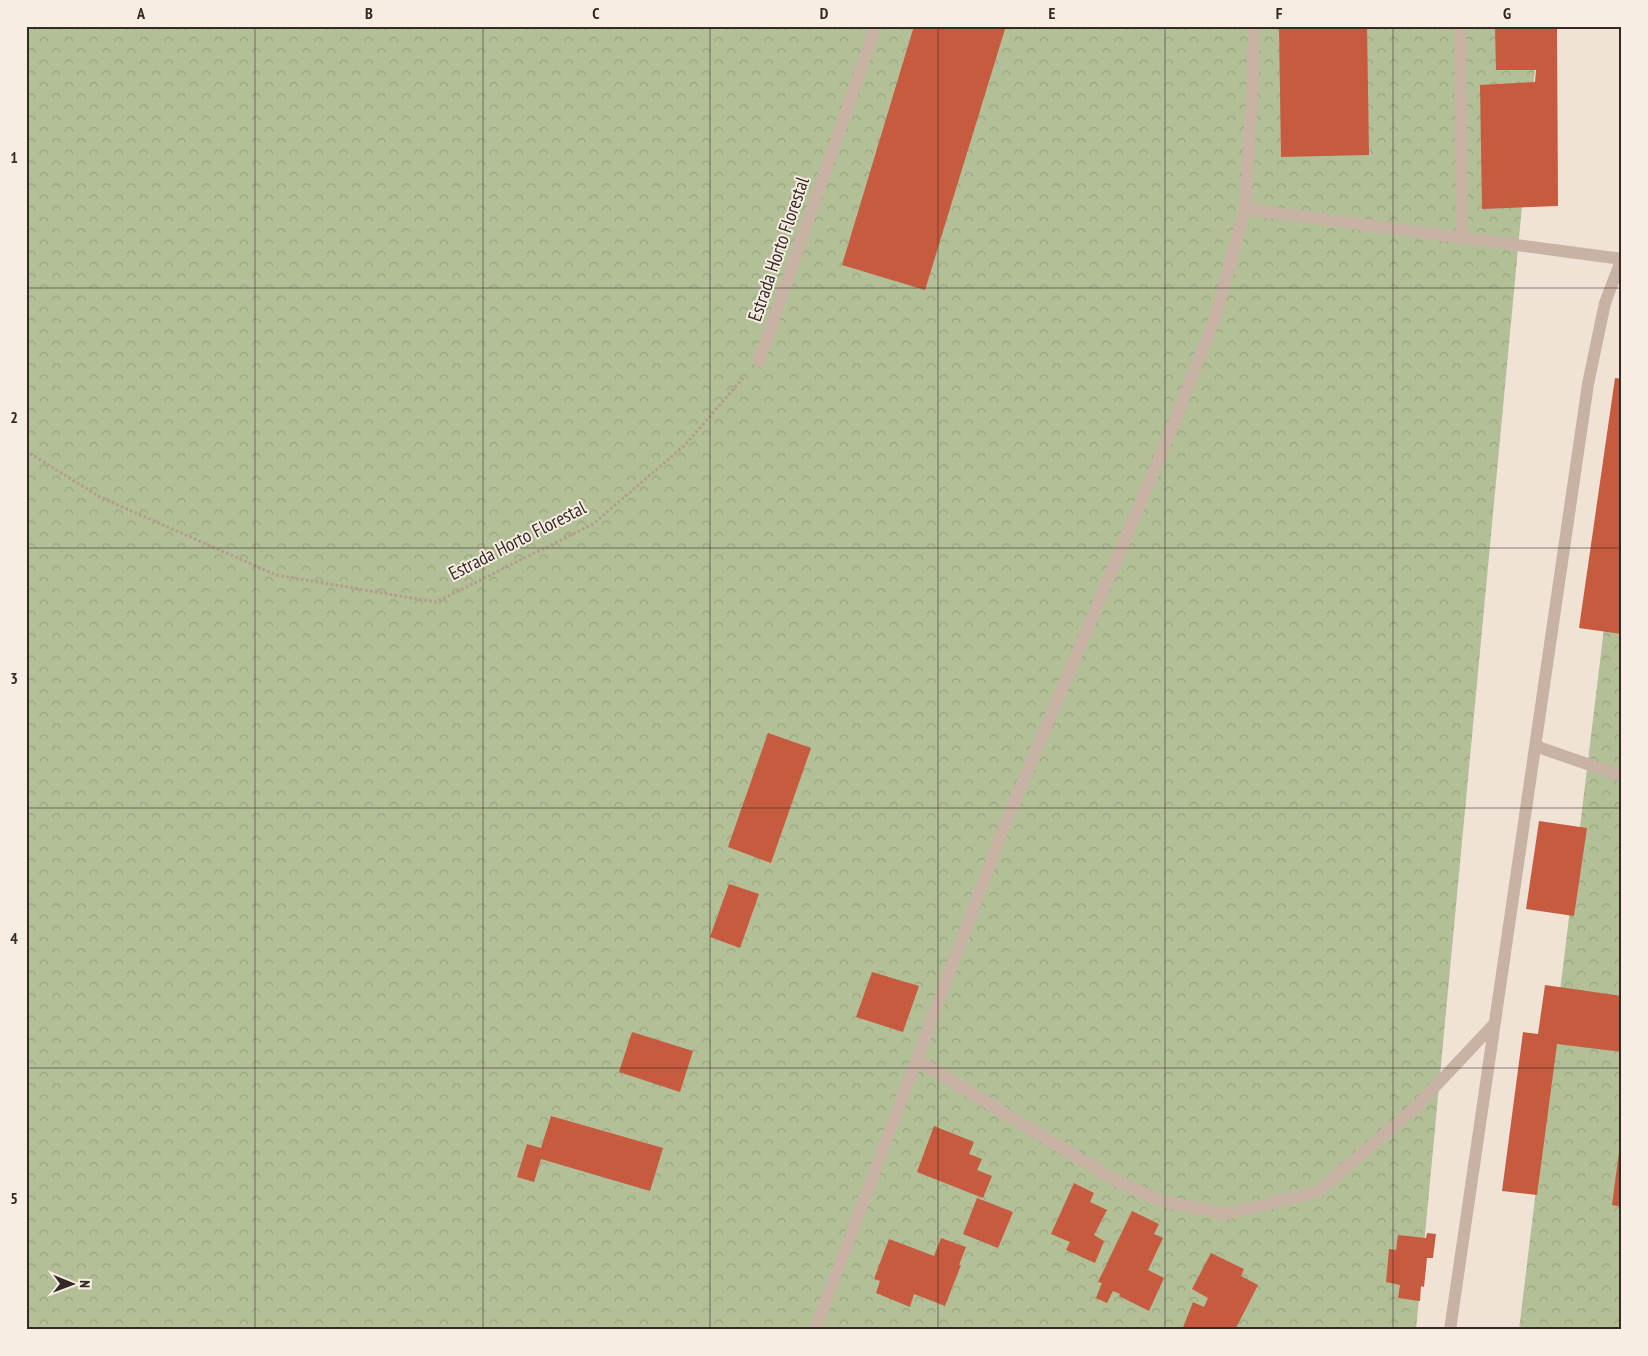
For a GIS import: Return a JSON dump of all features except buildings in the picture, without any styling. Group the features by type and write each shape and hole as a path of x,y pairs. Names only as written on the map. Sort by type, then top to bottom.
{"street":[{"name":"Estrada Horto Florestal","path":"759,361 876,26"},
{"path":"815,1330 1006,822 1176,418 1215,318 1245,210 1252,99 1254,26"},
{"path":"1460,26 1462,238"},
{"path":"1245,210 1622,258 1605,304 1588,384 1450,1330"},
{"path":"1535,746 1622,776"},
{"path":"917,1060 1113,1179 1161,1201 1227,1214 1317,1192 1416,1107 1494,1023"}],"path":[{"name":"Estrada Horto Florestal","path":"26,451 100,497 276,575 436,602 593,524 684,445 759,361"}],"green space":[{"path":"26,26 1539,26 1416,1330 26,1330"},
{"path":"1622,480 1622,1330 1519,1330"}]}
